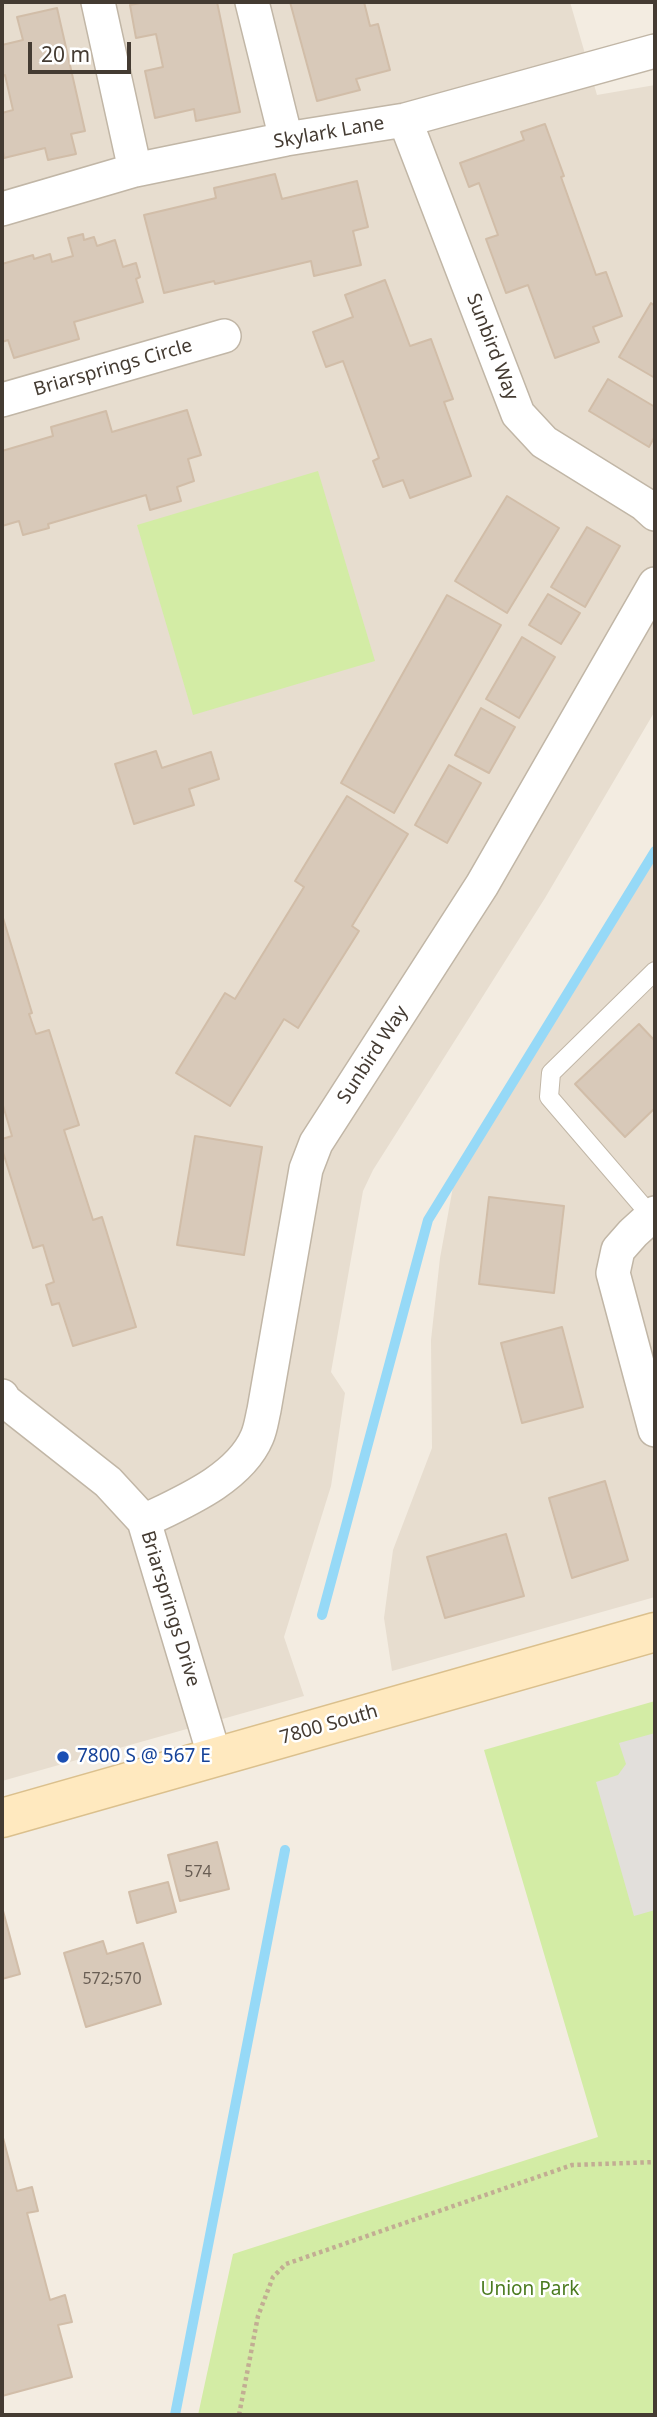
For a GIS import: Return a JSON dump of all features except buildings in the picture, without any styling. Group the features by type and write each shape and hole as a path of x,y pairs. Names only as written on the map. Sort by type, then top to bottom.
{"main road":[{"name":"7800 South","path":"2,1818 655,1632"}],"street":[{"path":"98,2 135,170"},
{"path":"252,2 286,139"},
{"name":"Skylark Lane","path":"2,209 135,170 286,139 405,120 655,51"},
{"name":"Sunbird Way","path":"405,120 518,414 544,442 644,503 655,514"},
{"name":"Briarsprings Circle","path":"2,400 224,337"},
{"name":"Sunbird Way","path":"144,1521 199,1494 242,1460 257,1437 306,1169 316,1143 482,885 655,584"},
{"path":"653,1215 618,1250 613,1273 655,1430"},
{"name":"Briarsprings Drive","path":"2,1396 108,1482 144,1521 215,1758"}],"lane":[{"path":"653,1215 549,1097 551,1073 655,971"}],"path":[{"path":"239,2415 258,2316 273,2277 286,2264 572,2165 655,2162"}],"shaded area":[{"path":"2,2 570,2 597,95 655,85 655,711 545,898 373,1170 363,1191 331,1372 345,1393 331,1486 284,1637 304,1696 2,1781"},
{"path":"655,860 655,1597 392,1671 384,1618 393,1550 432,1448 431,1340 440,1258 457,1165 507,1091 619,903"},
{"path":"655,1733 655,1910 634,1916 596,1782 618,1775 626,1764 619,1743"}],"green space":[{"path":"318,471 375,661 193,715 137,525"},
{"name":"Union Park","path":"655,1701 655,2415 198,2415 233,2254 598,2137 484,1750"}],"waterway":[{"path":"322,1615 428,1220 655,851"},
{"path":"175,2415 285,1850"}],"place":[{"name":"7800 S @ 567 E","path":"63,1757"}]}
